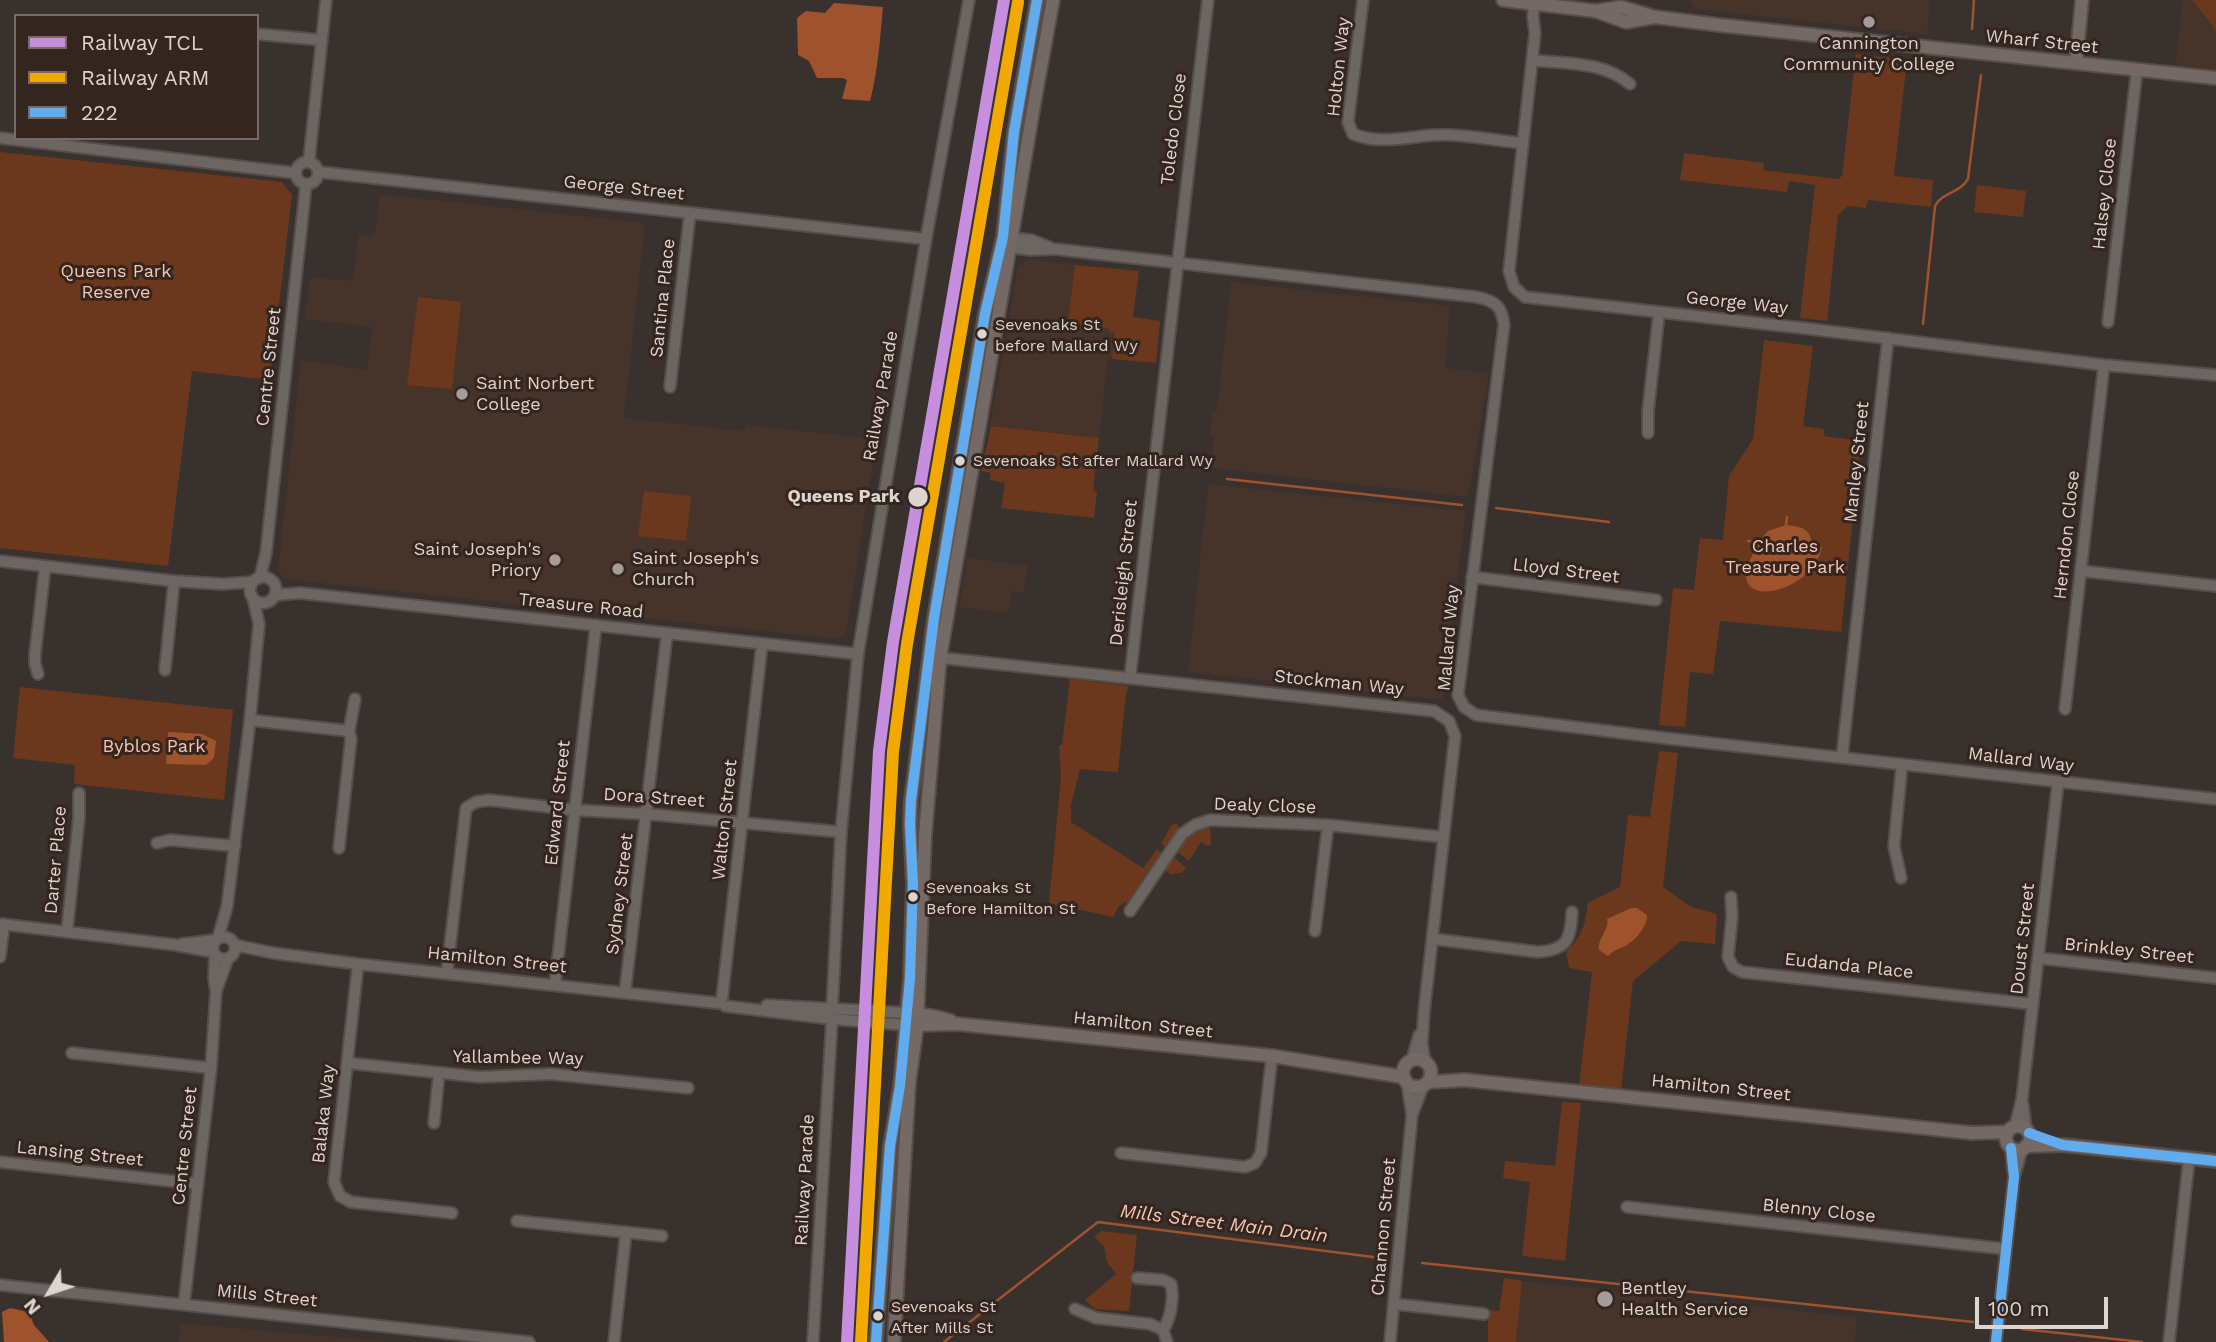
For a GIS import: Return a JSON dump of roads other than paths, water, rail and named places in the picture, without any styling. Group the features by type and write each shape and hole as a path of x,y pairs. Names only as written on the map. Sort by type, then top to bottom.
{"main road":[{"path":"1007,242 1017,110 1037,0"},
{"path":"894,1342 912,1019 911,800 935,657 934,618 985,314 1007,242 1054,0"},
{"name":"Wharf Street","path":"1503,0 1596,11 1626,22 1655,17 2216,78"},
{"path":"2071,62 2074,0"},
{"path":"2071,62 2082,0"},
{"path":"876,1342 890,1146 912,1019"},
{"name":"Hamilton Street","path":"912,1019 1272,1056 1366,1070 1414,1069 1465,1080 2216,1161"},
{"path":"1414,1069 1431,1075 1425,1084"},
{"name":"Hamilton Street","path":"1414,1069 1415,1087 1465,1080"}],"street":[{"path":"309,161 326,0"},
{"name":"Railway Parade","path":"813,1342 841,832 858,654 926,239 969,0"},
{"name":"Toledo Close","path":"1176,263 1208,0"},
{"name":"Holton Way","path":"1363,0 1348,122 1353,134 1365,139 1396,140 1449,135 1522,143"},
{"name":"George Way","path":"1538,4 1541,18 1535,33 1509,271 1514,287 1520,294 1531,298 2104,365 2216,375"},
{"path":"259,34 321,40"},
{"path":"1532,60 1598,67 1617,73 1630,83"},
{"name":"Halsey Close","path":"2108,322 2137,69"},
{"path":"36,140 73,142 295,173"},
{"path":"309,161 315,165 318,172 315,181 306,184 299,181 295,173 298,165 309,161"},
{"name":"George Street","path":"318,172 926,239"},
{"name":"Centre Street","path":"184,1304 211,1068 216,991 227,945 225,913 250,720 306,184"},
{"name":"Santina Place","path":"670,387 690,213"},
{"name":"Mallard Way","path":"1007,242 1031,240 1055,249 1477,297 1497,304 1503,314 1504,325 1458,695 1464,707 1476,715 2216,799"},
{"name":"Derisleigh Street","path":"1130,678 1176,263"},
{"path":"1648,433 1658,313"},
{"name":"Manley Street","path":"1842,757 1888,338"},
{"name":"Herndon Close","path":"2065,709 2104,365"},
{"name":"Treasure Road","path":"0,561 858,654"},
{"path":"38,674 35,654 45,567"},
{"path":"2082,571 2216,586"},
{"name":"Lloyd Street","path":"1472,577 1656,600"},
{"path":"165,670 174,581"},
{"name":"Edward Street","path":"555,984 596,625"},
{"name":"Sydney Street","path":"625,992 667,633"},
{"name":"Walton Street","path":"722,1003 762,644"},
{"name":"Stockman Way","path":"935,657 1434,712 1449,721 1455,736 1434,939 1414,1069"},
{"path":"339,848 351,739 349,731 355,699"},
{"path":"250,720 349,731"},
{"path":"1901,878 1894,846 1902,764"},
{"name":"Doust Street","path":"1996,1342 2058,782"},
{"name":"Darter Place","path":"66,932 79,818 79,793"},
{"name":"Dora Street","path":"447,972 466,808 476,802 489,800 575,810 841,832"},
{"name":"Dealy Close","path":"1130,911 1182,834 1195,825 1210,820 1328,825 1443,837"},
{"path":"1315,931 1328,825"},
{"path":"157,843 170,840 235,846"},
{"name":"Eudanda Place","path":"1731,897 1728,957 1733,967 1742,972 2033,1004"},
{"path":"1434,939 1538,952 1552,951 1568,938 1572,912"},
{"path":"0,957 2,924"},
{"name":"Hamilton Street","path":"2,924 176,944 227,945 358,964 832,1015 912,1019"},
{"name":"Hamilton Street","path":"176,944 214,953 220,958 227,945"},
{"name":"Centre Street","path":"214,953 216,991"},
{"name":"Brinkley Street","path":"2038,958 2216,978"},
{"name":"Balaka Way","path":"358,964 334,1182 340,1196 351,1202 452,1213"},
{"path":"72,1053 211,1068"},
{"path":"1121,1153 1245,1167 1255,1163 1261,1153 1272,1056"},
{"name":"Yallambee Way","path":"348,1063 480,1077 551,1074 688,1088"},
{"name":"Channon Street","path":"1390,1342 1414,1069"},
{"path":"434,1122 439,1073"},
{"name":"Channon Street","path":"1412,1115 1425,1084"},
{"path":"2169,1342 2189,1159"},
{"name":"Lansing Street","path":"0,1163 198,1184"},
{"name":"Blenny Close","path":"1627,1207 2006,1250"},
{"path":"517,1221 662,1236"},
{"path":"614,1342 626,1233"},
{"path":"1137,1278 1163,1280 1171,1284 1170,1313 1163,1330 1167,1342"},
{"name":"Mills Street","path":"0,1284 529,1342"},
{"path":"1395,1304 1484,1314"},
{"path":"1075,1309 1096,1318 1150,1324 1163,1330"}],"waterway":[{"path":"1972,29 1974,0"},
{"path":"1923,324 1935,206 1968,179 1981,75"},
{"path":"1227,479 1462,505"},
{"path":"1496,508 1609,522"},
{"path":"1786,525 1787,517"},
{"path":"1748,541 1760,542"},
{"name":"Mills Street Main Drain","path":"944,1342 1098,1222 1373,1257"},
{"name":"Mills Street Main Drain","path":"1422,1263 1973,1322"},
{"name":"Mills Street Main Drain","path":"2022,1329 2142,1342"}],"rail line":[{"name":"TCL","path":"847,1342 879,751 893,642 1004,0"},
{"name":"ARM","path":"861,1342 893,752 907,644 1018,2"}],"place":[{"name":"Cannington Community College","path":"1869,22"},
{"name":"Sevenoaks St before Mallard Wy","path":"982,334"},
{"name":"Saint Norbert College","path":"462,394"},
{"name":"Sevenoaks St after Mallard Wy","path":"960,461"},
{"name":"Queens Park","path":"918,497"},
{"name":"Saint Joseph's Priory","path":"555,560"},
{"name":"Saint Joseph's Church","path":"618,569"},
{"name":"Sevenoaks St Before Hamilton St","path":"913,897"},
{"name":"Bentley Health Service","path":"1605,1299"},
{"name":"Sevenoaks St After Mills St","path":"878,1316"}],"park label":[{"name":"Queens Park Reserve","path":"116,282"},
{"name":"Charles Treasure Park","path":"1785,557"},
{"name":"Byblos Park","path":"154,747"}]}
